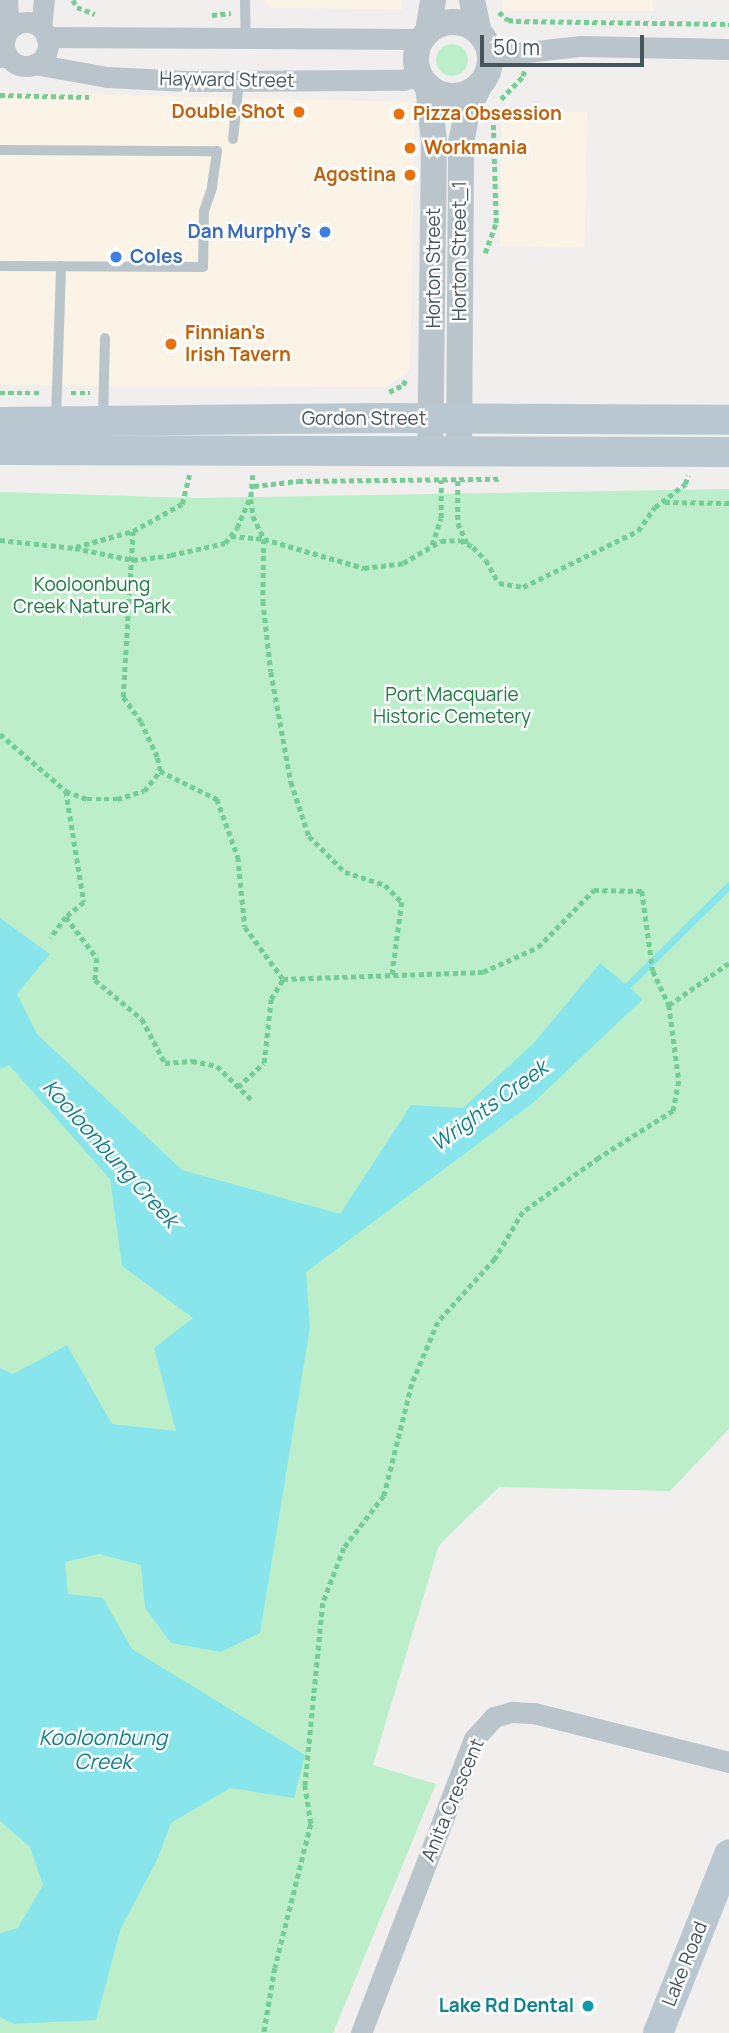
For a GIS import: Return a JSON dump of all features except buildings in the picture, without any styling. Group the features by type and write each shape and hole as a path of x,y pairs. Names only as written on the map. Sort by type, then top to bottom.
{"main road":[{"name":"Gordon Street","path":"0,422 57,407 103,423 444,419 729,420"},
{"name":"Gordon Street","path":"0,450 252,449 449,461 729,453"},
{"name":"Lake Road","path":"658,2033 729,1855"}],"street":[{"path":"7,0 5,50 16,63 44,55 44,0"},
{"path":"433,0 416,63 424,81 444,95 457,96 479,86 489,68 472,0"},
{"path":"5,33 29,22 44,33 246,39 425,35 451,23 485,44 729,49"},
{"name":"Hayward Street","path":"16,63 107,77 239,81 424,81"},
{"name":"Horton Street","path":"424,81 434,141 444,419 449,461"},
{"name":"Horton Street_1","path":"444,419 461,143 467,111 479,86"},
{"name":"Anita Crescent","path":"361,2033 474,1740 494,1717 512,1712 534,1713 729,1762"}],"lane":[{"path":"245,0 246,39"},
{"path":"233,139 239,81"},
{"path":"0,150 217,150 212,188 204,211 203,267 0,266"},
{"path":"57,407 61,266"},
{"path":"103,423 105,338"}],"path":[{"path":"502,16 508,20 528,21 729,24"},
{"path":"527,34 528,21"},
{"path":"482,262 496,223 493,121 500,100 523,76 524,64"},
{"path":"383,394 403,385 409,371"},
{"path":"0,393 57,407 104,393"},
{"path":"0,540 75,548 133,560 225,543 231,536 254,486 252,449"},
{"path":"449,461 458,523 469,545 485,560 499,583 523,587 638,531 655,507 665,502 685,484 690,473"},
{"path":"75,548 133,531 183,504 189,475"},
{"path":"431,546 441,518 441,480"},
{"path":"251,493 253,516 264,539 263,601 271,672 291,782 309,836 345,872 385,885 402,902 392,976"},
{"path":"665,502 729,503"},
{"path":"133,531 133,560 129,576 131,599 124,644 123,697 141,722 157,757 160,771"},
{"path":"231,536 264,539 364,568 403,563 431,546 450,540 469,545"},
{"path":"0,734 66,791 88,799 117,799 144,791 160,771"},
{"path":"160,771 217,799 238,857 245,927 283,979"},
{"path":"51,938 66,917 84,902 66,791"},
{"path":"264,2033 275,1968 311,1824 305,1785 323,1603 344,1548 384,1496 412,1384 438,1322 495,1259 523,1212 599,1158 673,1111 679,1081 669,1005 653,971 642,891 594,890 538,947 484,972 283,979"},
{"path":"66,917 97,958 95,980 142,1019 164,1063 192,1061 217,1066 253,1101"},
{"path":"669,1005 729,963"},
{"path":"237,1087 264,1063 271,999 283,979"}],"shaded area":[{"path":"263,0 402,0 402,9 272,8"},
{"path":"502,0 653,0 653,11 502,11"},
{"path":"0,92 406,102 415,111 410,370 386,387 0,385"},
{"path":"502,111 587,112 585,247 500,246"}],"green space":[{"path":"452,44 463,49 468,60 463,71 452,76 441,71 436,60 441,49"},
{"path":"729,489 729,1429 670,1491 499,1487 439,1545 373,1765 436,1784 333,2033 0,2033 0,492 194,498"}],"water":[{"name":"Kooloonbung Creek","path":"0,918 50,954 17,994 37,1034 182,1170 340,1214 411,1105 463,1108 534,1043 600,963 643,999 533,1103 306,1272 310,1327 260,1633 221,1652 171,1643 145,1608 141,1565 99,1554 65,1562 68,1594 103,1598 132,1649 305,1755 294,1798 230,1788 171,1823 157,1860 121,1928 96,2020 14,2024 0,2017 0,1933 18,1928 43,1885 30,1847 0,1821 0,1368 13,1374 67,1345 112,1424 176,1431 154,1348 193,1318 122,1266 110,1179 9,1065 0,1069"}],"waterway":[{"name":"Wrights Creek","path":"623,990 729,885"}],"place":[{"name":"Double Shot","path":"299,112"},
{"name":"Pizza Obsession","path":"399,114"},
{"name":"Workmania","path":"410,148"},
{"name":"Agostina","path":"410,175"},
{"name":"Dan Murphy's","path":"325,232"},
{"name":"Coles","path":"116,257"},
{"name":"Finnian's Irish Tavern","path":"171,344"},
{"name":"Lake Rd Dental","path":"588,2006"}],"park label":[{"name":"Kooloonbung Creek Nature Park","path":"92,596"},
{"name":"Port Macquarie Historic Cemetery","path":"452,706"}]}
